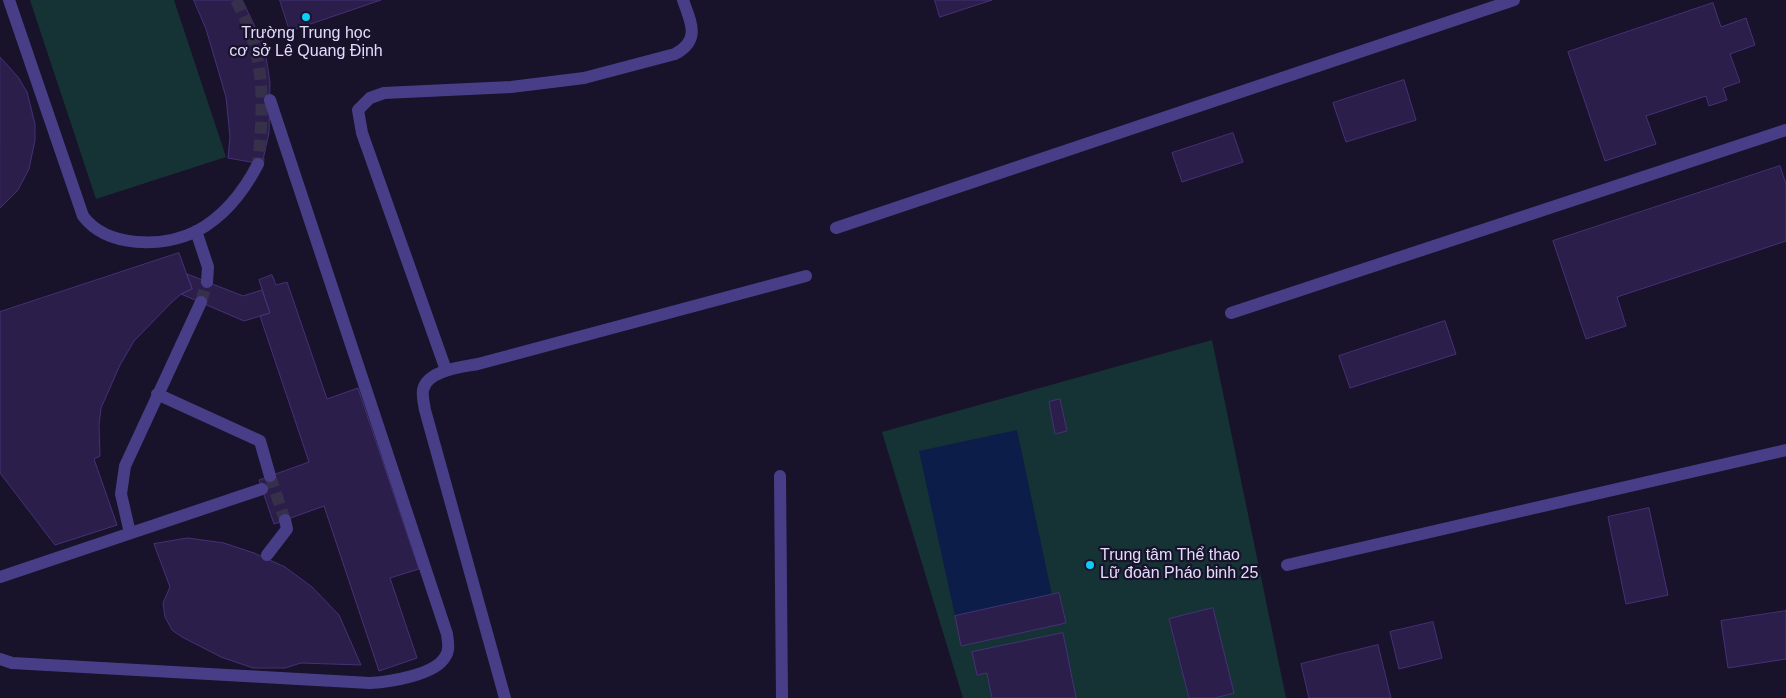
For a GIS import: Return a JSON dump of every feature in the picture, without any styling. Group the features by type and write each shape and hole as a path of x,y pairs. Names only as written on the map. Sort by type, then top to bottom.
{"street":[{"path":"9,0 83,216 90,226 110,236 139,242 171,239 196,231 226,209 241,194 258,164"},
{"path":"446,370 362,133 358,110 370,98 384,94 511,87 584,78 675,54 687,47 692,35 683,0"},
{"path":"836,228 1492,4 1514,0"},
{"path":"0,659 12,664 370,683 387,682 418,673 441,663 446,656 448,649 447,634 270,100"},
{"path":"1231,313 1786,130"},
{"path":"196,231 208,267 207,282"},
{"path":"505,698 425,410 422,391 426,382 446,370 478,364 806,276"},
{"path":"130,533 121,494 122,482 130,452 201,302"},
{"path":"157,394 260,441 270,476"},
{"path":"1286,566 1786,450"},
{"path":"780,476 782,698"},
{"path":"0,577 262,489"},
{"path":"267,555 287,529 285,520"}],"green space":[{"path":"30,0 174,0 226,157 96,199"},
{"name":"Trung tâm Thể thao Lữ đoàn Pháo binh 25","path":"1212,340 1286,698 963,698 882,432"}],"water":[{"path":"1017,430 1052,595 955,616 919,451"}],"building":[{"path":"194,0 242,0 264,45 270,82 269,133 262,164 228,158 230,137 226,97 206,29"},
{"path":"280,0 381,0 290,31"},
{"path":"935,0 992,0 940,17"},
{"path":"1713,3 1721,27 1746,18 1755,45 1730,54 1740,82 1723,88 1727,100 1709,106 1706,96 1646,116 1656,144 1605,161 1568,52"},
{"path":"0,57 18,77 27,92 35,124 35,140 29,169 18,190 0,208"},
{"path":"1404,80 1416,120 1346,142 1333,103"},
{"path":"1233,133 1243,162 1182,182 1172,153"},
{"path":"1780,166 1786,184 1786,241 1617,297 1626,326 1586,339 1553,241"},
{"path":"179,253 192,289 181,294 134,341 120,365 101,408 99,425 100,456 94,459 117,525 55,545 0,473 0,312"},
{"path":"187,274 243,296 262,290 270,313 244,321 181,294 192,289"},
{"path":"272,275 276,285 287,282 327,399 358,388 419,569 390,578 417,658 379,671 324,506 274,524 259,480 309,462 260,316 270,313 259,280"},
{"path":"1445,321 1456,354 1350,388 1339,356"},
{"path":"1060,399 1067,431 1055,434 1049,402"},
{"path":"1649,508 1668,595 1626,604 1608,517"},
{"path":"188,538 224,543 254,553 285,567 312,587 339,615 361,665 301,663 285,668 253,668 221,657 172,630 165,617 163,603 170,587 154,544"},
{"path":"1059,593 1066,623 961,646 955,616"},
{"path":"1213,608 1234,693 1215,698 1189,698 1169,619"},
{"path":"1786,611 1786,659 1728,668 1721,621"},
{"path":"1433,622 1442,658 1399,669 1390,632"},
{"path":"1063,633 1076,698 992,698 987,673 977,675 972,652"},
{"path":"1378,645 1391,698 1309,698 1301,664"}],"tunnel":[{"path":"236,0 246,20 258,60 262,100 258,164"},
{"path":"201,302 207,282"},
{"path":"270,476 285,520"}],"place":[{"name":"Trường Trung học cơ sở Lê Quang Định","path":"306,17"},
{"name":"Trung tâm Thể thao Lữ đoàn Pháo binh 25","path":"1090,565"}]}
